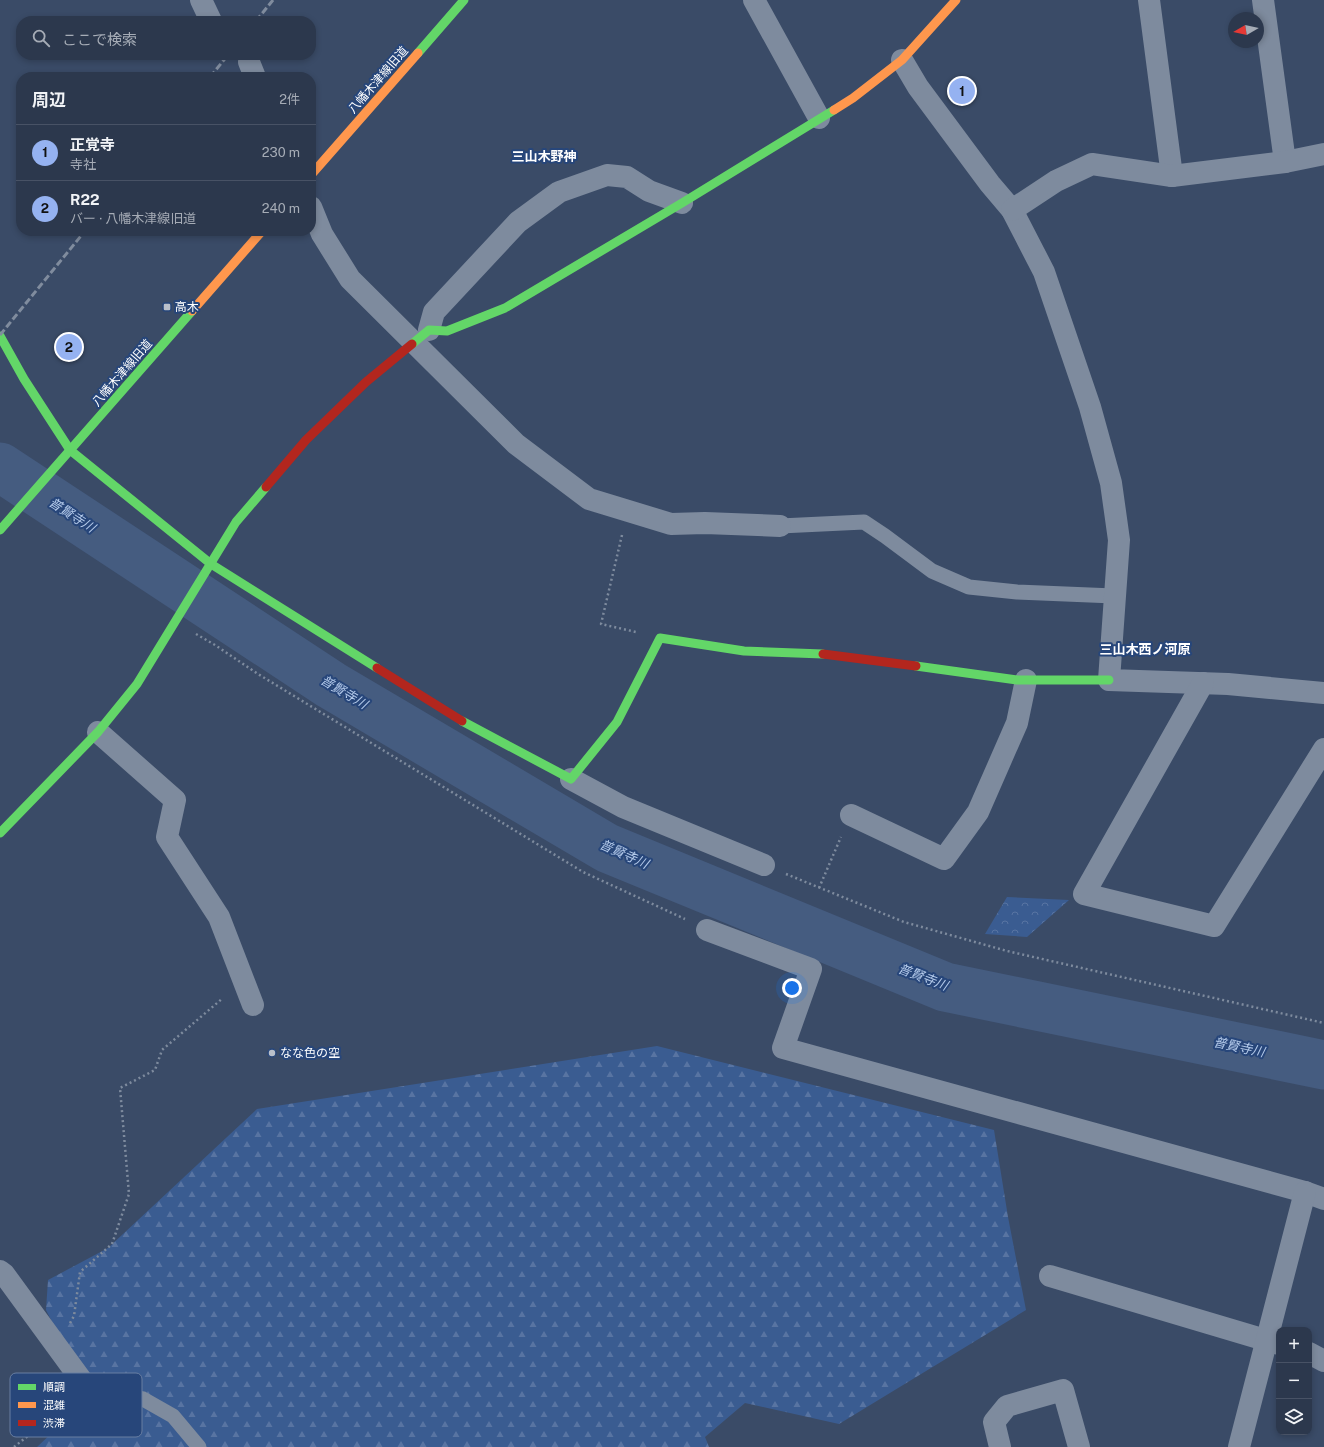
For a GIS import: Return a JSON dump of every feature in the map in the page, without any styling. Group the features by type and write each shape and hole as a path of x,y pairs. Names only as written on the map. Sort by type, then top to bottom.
{"street":[{"name":"八幡木津線旧道","path":"316,169 464,0"},
{"path":"754,0 819,118"},
{"path":"421,336 447,331 505,308 682,203 853,98 902,60 956,0"},
{"path":"1149,0 1172,176"},
{"path":"1264,0 1285,162"},
{"path":"902,60 918,87 990,184 1012,210 1044,272 1090,407 1111,483 1119,540 1109,680"},
{"path":"1012,210 1056,181 1092,164 1172,176 1285,162 1324,154"},
{"path":"0,833 98,732 138,684 236,522 306,440 366,382 421,336 434,312 518,222 559,192 607,175 627,177 649,191 682,203"},
{"path":"316,220 322,234 350,279 421,336 516,444 589,499 671,524 705,522 780,526"},
{"name":"八幡木津線旧道","path":"0,530 258,236"},
{"path":"0,336 24,379 70,450 209,567 455,717 571,780 623,807 764,865"},
{"path":"571,780 616,722 660,638 744,651 830,654 1017,680 1109,680 1228,684 1324,694"},
{"path":"851,815 944,859 978,812 1017,723 1026,680"},
{"path":"1203,683 1084,894 1214,926 1324,749"},
{"path":"98,732 175,800 167,837 220,917 253,1005"},
{"path":"707,930 810,969 783,1048 1314,1195 1273,1342 1239,1447"},
{"path":"0,1271 4,1274 76,1373"},
{"path":"1050,1276 1273,1342"},
{"path":"1312,1355 1324,1361"},
{"path":"1000,1447 994,1422 1007,1406 1064,1390 1079,1447"}],"lane":[{"path":"780,526 864,522 932,571 969,587 1017,592 1114,596"},
{"path":"142,1398 173,1416 199,1447"}],"path":[{"path":"627,511 601,624 660,638"},
{"path":"176,620 258,674 583,872 707,930"},
{"path":"819,888 851,815"},
{"path":"764,865 904,922 1007,951 1324,1023"},
{"path":"57,1346 74,1316 80,1272 112,1244 129,1194 120,1088 155,1070 162,1050 244,981"},
{"path":"14,1447 27,1437"}],"green space":[{"path":"1007,897 1069,900 1027,937 985,934"},
{"path":"657,1046 994,1130 1008,1217 1026,1310 839,1424 745,1403 705,1437 709,1447 37,1447 48,1437 142,1437 142,1373 78,1373 46,1310 48,1280 108,1248 257,1109"}],"waterway":[{"name":"普賢寺川","path":"0,467 331,685 607,848 945,987 1324,1065"}],"railway":[{"path":"260,16 273,0"},
{"path":"214,72 224,60"},
{"path":"0,335 81,236"}],"traffic: fast":[{"path":"418,53 464,0"},
{"path":"412,344 429,330 447,331 505,308 682,203 834,110"},
{"path":"0,530 192,311"},
{"path":"0,336 24,379 70,450 211,564 377,668"},
{"path":"0,833 98,732 137,684 236,522 266,487"},
{"path":"462,721 571,779 617,722 660,638 744,651 823,654"},
{"path":"916,666 1017,680 1109,680"}],"traffic: slow":[{"path":"834,110 853,98 902,60 956,0"},
{"path":"316,169 418,53"},
{"path":"192,311 258,236"}],"traffic: jam":[{"path":"266,487 306,440 366,382 412,344"},
{"path":"823,654 916,666"},
{"path":"377,668 462,721"}],"place":[{"name":"正覚寺","path":"962,91"},
{"name":"高木","path":"167,307"},
{"name":"R22","path":"69,347"},
{"name":"なな色の空","path":"272,1053"}],"district":[{"name":"三山木野神","path":"544,156"},
{"name":"三山木西ノ河原","path":"1145,649"}]}
